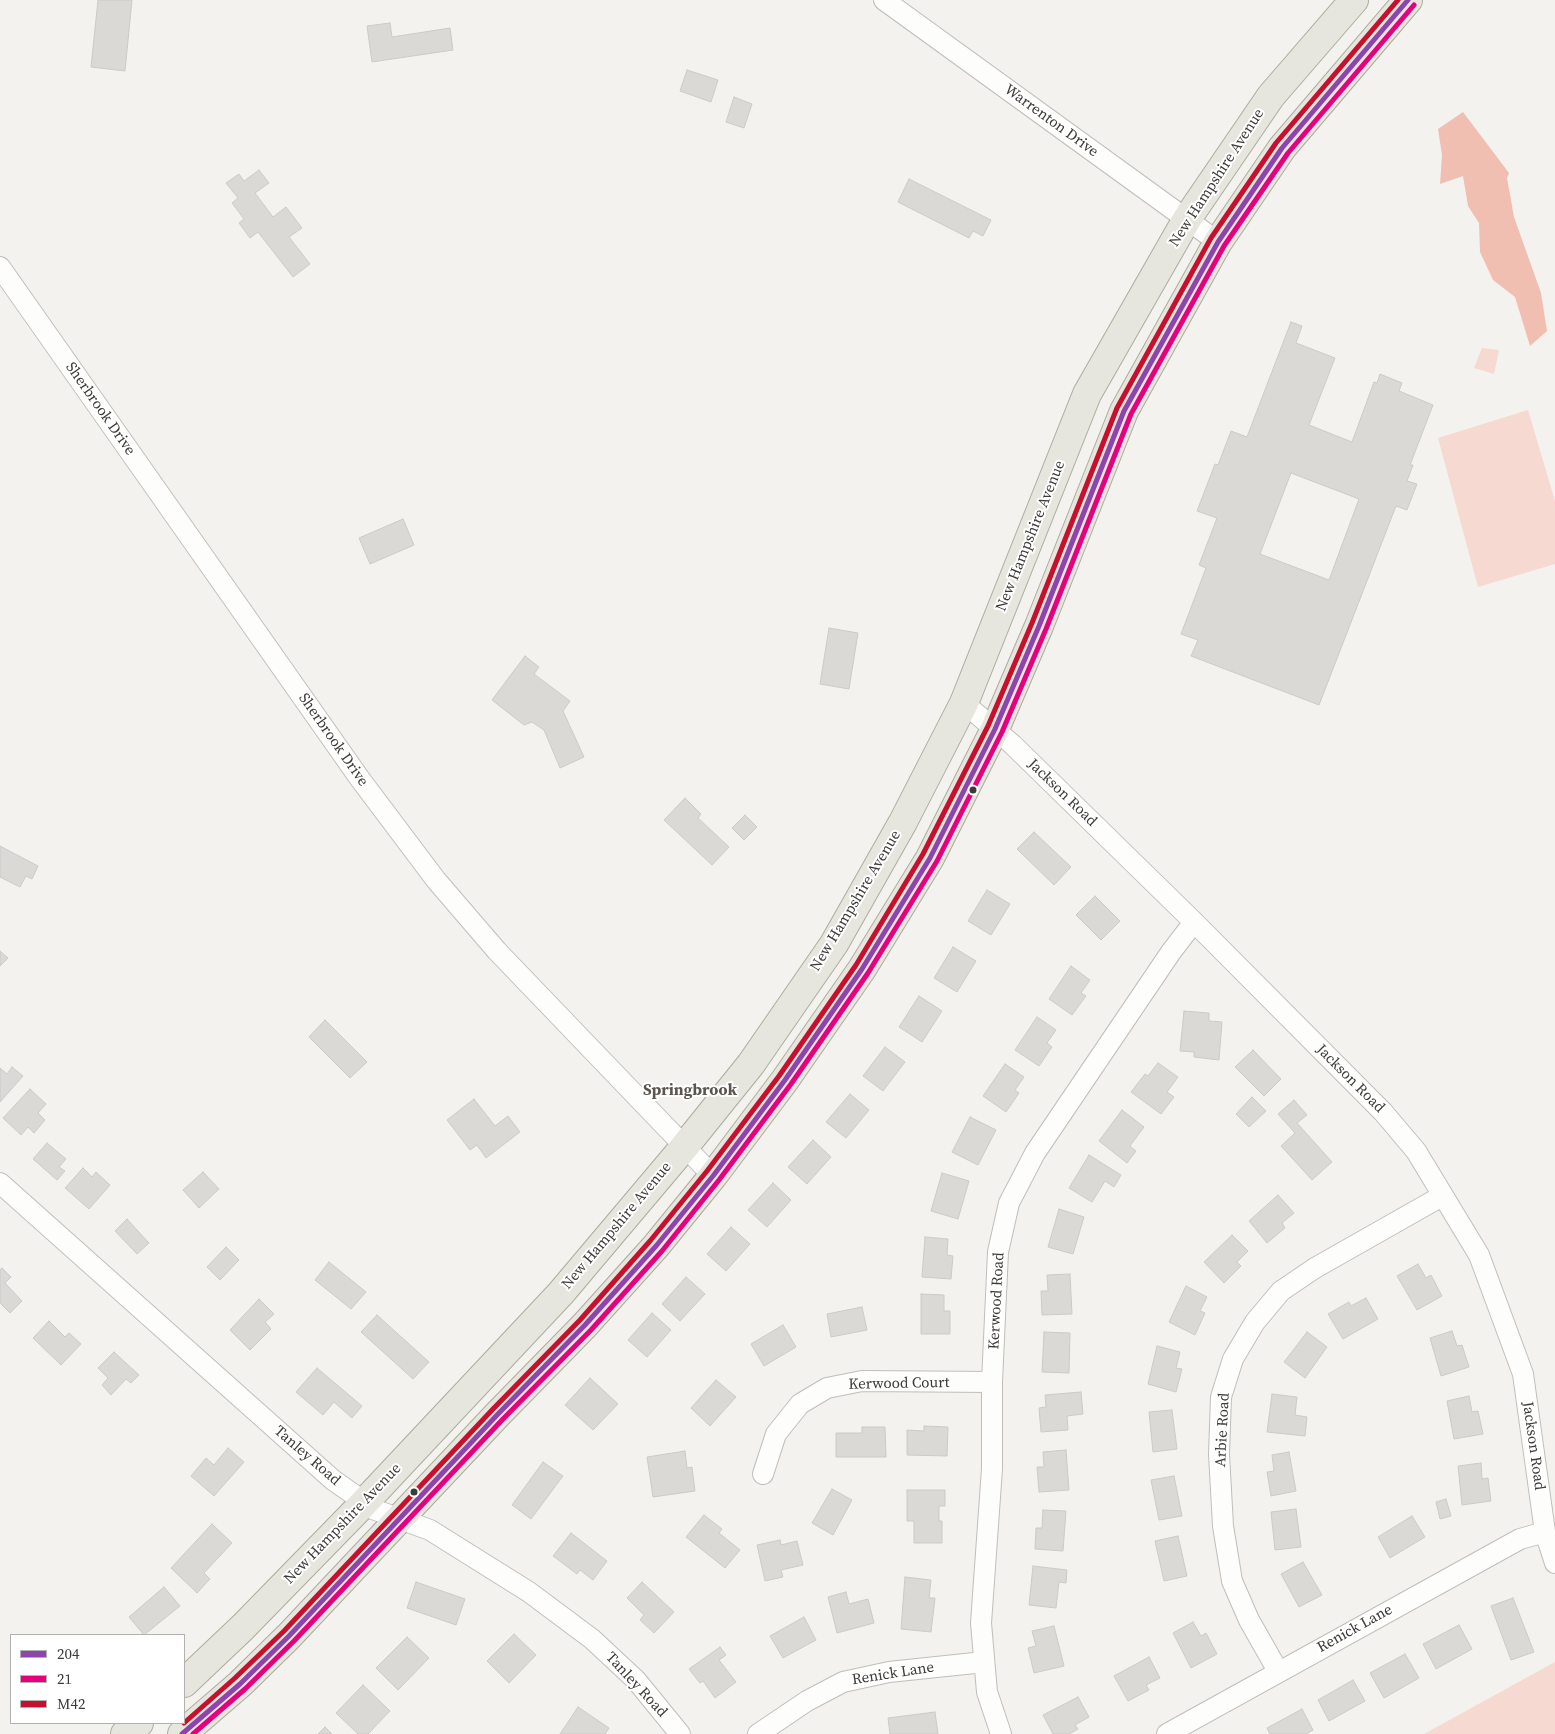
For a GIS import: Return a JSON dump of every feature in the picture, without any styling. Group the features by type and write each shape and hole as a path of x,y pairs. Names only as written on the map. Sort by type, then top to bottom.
{"main road":[{"name":"New Hampshire Avenue","path":"185,1682 362,1505 561,1293 685,1146 751,1064 834,944 903,822 964,703 1088,394 1187,219 1271,96 1354,0"},
{"path":"182,1734 240,1684 289,1636 498,1414 592,1318 656,1246 713,1176 786,1080 862,969 930,858 995,729 1039,626 1124,412 1218,242 1282,148 1408,0"},
{"path":"125,1734 138,1724"}],"street":[{"name":"Warrenton Drive","path":"884,0 1218,242"},
{"name":"Sherbrook Drive","path":"0,267 360,779 436,880 498,952 713,1176"},
{"name":"Jackson Road","path":"964,703 995,729 1194,922 1382,1112 1416,1151 1479,1255 1523,1374 1545,1532 1555,1562"},
{"name":"Kerwood Road","path":"1001,1734 987,1692 981,1623 992,1469 992,1382 998,1252 1009,1203 1035,1153 1165,960 1194,922"},
{"name":"Tanley Road","path":"0,1183 333,1480 353,1494 362,1505 430,1530 528,1592 592,1639 636,1680 680,1734"},
{"name":"Arbie Road","path":"1278,1671 1249,1620 1232,1581 1223,1526 1219,1454 1221,1397 1233,1359 1255,1322 1281,1291 1314,1268 1442,1196"},
{"name":"Kerwood Court","path":"763,1474 776,1434 800,1404 827,1388 862,1381 992,1382"},
{"name":"Renick Lane","path":"1167,1734 1520,1539 1545,1532"},
{"name":"Renick Lane","path":"758,1734 807,1701 843,1682 889,1672 984,1662"}],"shaded area":[{"path":"1463,112 1509,173 1507,178 1514,217 1541,293 1547,331 1530,346 1515,297 1493,280 1480,252 1479,223 1468,206 1463,176 1440,184 1442,155 1438,129"},
{"path":"1482,348 1499,350 1494,374 1474,368"},
{"path":"1528,410 1555,501 1555,564 1478,587 1438,438"},
{"path":"1555,1662 1555,1734 1424,1734"}],"building":[{"path":"98,0 132,0 125,71 91,67"},
{"path":"390,23 392,37 450,28 453,50 372,62 367,26"},
{"path":"687,70 718,80 711,102 680,91"},
{"path":"734,97 752,104 744,128 726,122"},
{"path":"259,170 269,183 255,193 273,217 286,207 302,228 289,237 310,264 293,277 258,232 250,238 239,223 244,219 232,203 238,198 226,183 239,174 244,181"},
{"path":"909,179 991,220 983,236 973,231 969,238 898,202"},
{"path":"1291,322 1302,326 1296,343 1335,358 1309,425 1352,442 1374,382 1377,383 1380,374 1402,383 1399,391 1433,405 1410,465 1413,465 1407,481 1417,484 1407,510 1396,506 1319,705 1191,656 1198,640 1181,634 1206,568 1199,565 1217,518 1197,511 1215,464 1218,465 1231,431 1247,437","holes":["1291,473 1359,499 1329,580 1260,554"]},
{"path":"403,519 414,545 370,564 359,538"},
{"path":"829,628 858,633 849,689 820,684"},
{"path":"525,656 539,667 534,674 570,701 563,711 584,757 560,768 544,730 532,722 524,725 492,700"},
{"path":"685,798 701,814 698,818 729,847 712,865 664,820"},
{"path":"745,815 757,827 744,840 732,828"},
{"path":"1034,832 1071,867 1054,885 1017,849"},
{"path":"0,846 38,866 32,879 26,876 20,887 0,877"},
{"path":"987,890 1010,904 991,935 968,921"},
{"path":"1095,896 1120,921 1101,940 1076,915"},
{"path":"953,947 976,961 957,992 934,978"},
{"path":"0,951 8,958 0,966"},
{"path":"1071,966 1090,980 1081,993 1086,996 1072,1015 1049,999"},
{"path":"919,996 942,1011 922,1042 899,1027"},
{"path":"1184,1011 1209,1013 1209,1021 1222,1022 1219,1060 1194,1057 1194,1052 1180,1051"},
{"path":"1037,1017 1056,1030 1047,1043 1052,1047 1039,1066 1015,1050"},
{"path":"325,1020 367,1062 350,1078 309,1037"},
{"path":"885,1047 905,1062 883,1091 863,1076"},
{"path":"1253,1050 1281,1079 1264,1096 1235,1067"},
{"path":"1158,1063 1178,1077 1167,1092 1174,1097 1161,1114 1131,1092 1145,1074 1148,1076"},
{"path":"1005,1064 1024,1077 1015,1090 1019,1093 1006,1112 983,1096"},
{"path":"12,1067 23,1076 0,1102 0,1068 7,1074"},
{"path":"30,1089 46,1104 38,1113 45,1120 34,1133 28,1127 21,1135 3,1118"},
{"path":"850,1094 869,1110 846,1138 826,1122"},
{"path":"1252,1097 1266,1111 1249,1127 1236,1114"},
{"path":"474,1099 495,1126 508,1116 520,1132 486,1158 477,1145 470,1150 447,1120"},
{"path":"1294,1100 1307,1115 1297,1123 1332,1162 1312,1180 1281,1146 1295,1133 1278,1114"},
{"path":"1122,1110 1144,1127 1130,1146 1136,1151 1127,1163 1099,1141"},
{"path":"970,1117 996,1130 978,1165 952,1152"},
{"path":"813,1140 831,1157 807,1184 788,1167"},
{"path":"47,1143 66,1159 59,1167 65,1171 57,1180 33,1159"},
{"path":"1089,1155 1121,1175 1114,1187 1105,1181 1092,1202 1069,1188"},
{"path":"83,1168 92,1177 96,1172 110,1185 89,1209 65,1188"},
{"path":"203,1172 219,1189 199,1208 183,1190"},
{"path":"942,1173 969,1181 958,1219 931,1211"},
{"path":"773,1183 791,1200 767,1227 748,1210"},
{"path":"1278,1195 1294,1213 1282,1223 1285,1228 1267,1243 1249,1221"},
{"path":"1059,1209 1084,1217 1073,1254 1048,1247"},
{"path":"127,1219 149,1243 137,1254 115,1231"},
{"path":"731,1227 750,1244 726,1271 707,1254"},
{"path":"1232,1235 1248,1251 1237,1262 1241,1266 1224,1283 1204,1262"},
{"path":"925,1237 948,1239 947,1255 953,1256 951,1279 922,1277"},
{"path":"226,1247 239,1260 220,1280 207,1267"},
{"path":"329,1262 366,1292 351,1309 315,1280"},
{"path":"1418,1264 1426,1278 1431,1275 1442,1296 1417,1310 1397,1276"},
{"path":"2,1268 11,1277 5,1283 22,1301 10,1313 0,1303 0,1270"},
{"path":"1070,1274 1072,1314 1042,1315 1041,1291 1048,1291 1047,1275"},
{"path":"686,1277 705,1294 680,1321 662,1304"},
{"path":"1186,1286 1207,1297 1200,1311 1205,1313 1195,1335 1169,1322"},
{"path":"921,1294 944,1295 944,1311 950,1311 950,1334 921,1334"},
{"path":"1366,1298 1378,1319 1343,1339 1328,1314 1349,1302 1351,1306"},
{"path":"259,1299 274,1314 265,1322 271,1329 250,1350 230,1330"},
{"path":"862,1307 867,1330 831,1337 827,1314"},
{"path":"652,1313 671,1330 647,1357 628,1340"},
{"path":"377,1315 429,1362 413,1379 361,1332"},
{"path":"49,1321 65,1337 69,1333 81,1344 61,1365 33,1338"},
{"path":"783,1325 796,1347 764,1366 751,1344"},
{"path":"1452,1331 1457,1346 1462,1345 1469,1367 1441,1376 1430,1338"},
{"path":"1044,1332 1070,1333 1069,1373 1042,1372"},
{"path":"1307,1332 1327,1347 1305,1378 1284,1362"},
{"path":"1157,1346 1180,1352 1176,1368 1182,1369 1176,1392 1148,1384"},
{"path":"114,1352 139,1375 131,1383 126,1379 111,1395 102,1385 108,1378 98,1368"},
{"path":"317,1368 362,1406 352,1418 334,1402 323,1415 296,1392"},
{"path":"590,1378 618,1404 593,1430 565,1405"},
{"path":"716,1380 736,1397 710,1426 691,1408"},
{"path":"1081,1392 1083,1414 1067,1416 1068,1430 1041,1432 1039,1408 1046,1407 1045,1395"},
{"path":"1272,1394 1297,1397 1295,1415 1307,1417 1305,1436 1267,1432"},
{"path":"1469,1396 1472,1412 1478,1411 1483,1434 1454,1439 1447,1401"},
{"path":"1172,1410 1177,1449 1153,1452 1149,1412"},
{"path":"924,1426 948,1427 947,1456 907,1455 907,1430 924,1431"},
{"path":"862,1427 885,1427 886,1457 836,1457 836,1433 862,1433"},
{"path":"228,1448 244,1462 214,1496 191,1476 206,1458 214,1465"},
{"path":"1066,1450 1069,1490 1039,1492 1037,1467 1044,1467 1043,1452"},
{"path":"685,1451 687,1468 692,1467 695,1491 653,1497 647,1457"},
{"path":"1289,1452 1296,1491 1271,1496 1267,1472 1274,1471 1272,1455"},
{"path":"543,1462 563,1476 531,1519 512,1505"},
{"path":"1481,1463 1482,1479 1488,1478 1491,1501 1462,1505 1458,1466"},
{"path":"1174,1476 1182,1516 1159,1520 1151,1480"},
{"path":"832,1489 852,1500 833,1535 812,1523"},
{"path":"907,1490 945,1490 945,1506 939,1506 939,1521 942,1521 942,1543 914,1543 914,1521 907,1521"},
{"path":"1446,1499 1451,1516 1440,1519 1436,1502"},
{"path":"1296,1509 1301,1547 1275,1550 1271,1512"},
{"path":"1043,1510 1066,1511 1063,1551 1035,1549 1036,1528 1042,1528"},
{"path":"704,1515 722,1529 719,1533 740,1550 725,1568 686,1537"},
{"path":"1412,1516 1425,1537 1390,1558 1378,1537"},
{"path":"212,1524 232,1543 204,1573 210,1579 197,1593 171,1568"},
{"path":"571,1533 607,1561 593,1580 580,1570 577,1574 553,1556"},
{"path":"1178,1536 1187,1576 1164,1581 1155,1541"},
{"path":"780,1540 781,1545 797,1541 803,1565 781,1570 783,1577 765,1581 757,1545"},
{"path":"1303,1562 1322,1595 1299,1607 1281,1574"},
{"path":"1033,1566 1067,1570 1066,1583 1059,1582 1056,1608 1029,1605"},
{"path":"905,1577 931,1580 929,1598 935,1598 931,1632 901,1629"},
{"path":"416,1582 465,1599 456,1625 407,1608"},
{"path":"642,1582 674,1612 654,1633 640,1620 644,1615 627,1598"},
{"path":"164,1587 180,1606 145,1634 143,1634 129,1617"},
{"path":"846,1592 849,1604 868,1599 874,1623 837,1633 828,1597"},
{"path":"1513,1598 1534,1652 1511,1660 1491,1606"},
{"path":"804,1617 816,1640 783,1658 770,1636"},
{"path":"1193,1622 1201,1636 1206,1633 1217,1654 1191,1668 1173,1633"},
{"path":"1459,1625 1472,1649 1436,1669 1423,1644"},
{"path":"1054,1626 1064,1666 1034,1673 1028,1648 1036,1646 1032,1631"},
{"path":"514,1634 536,1655 509,1683 487,1661"},
{"path":"407,1637 429,1658 398,1690 376,1668"},
{"path":"720,1647 726,1655 719,1660 736,1682 715,1698 703,1681 700,1683 689,1669"},
{"path":"1405,1654 1419,1678 1384,1698 1370,1673"},
{"path":"1149,1657 1160,1678 1146,1685 1149,1690 1128,1701 1114,1676"},
{"path":"1353,1680 1365,1701 1329,1721 1318,1700"},
{"path":"363,1685 390,1711 368,1734 358,1734 336,1713"},
{"path":"1078,1697 1089,1717 1075,1725 1078,1729 1069,1734 1053,1734 1043,1715"},
{"path":"578,1707 609,1728 605,1734 560,1734"},
{"path":"1302,1709 1313,1730 1306,1734 1270,1734 1267,1728"},
{"path":"935,1712 938,1734 890,1734 888,1718"},
{"path":"325,1727 332,1734 318,1734"}],"transit line":[{"name":"M42","path":"185,1722 284,1631 493,1409 580,1320 650,1241 707,1171 779,1076 856,965 923,854 988,726 1032,623 1117,408 1211,238 1276,143 1398,0"},
{"name":"204","path":"182,1734 240,1684 289,1636 498,1414 585,1325 656,1246 713,1176 785,1080 862,969 930,858 995,729 1039,626 1124,411 1218,242 1282,148 1408,0"},
{"name":"21","path":"193,1734 245,1689 294,1641 503,1419 591,1330 662,1251 719,1180 791,1084 868,973 937,861 1002,732 1046,629 1131,414 1224,246 1288,153 1414,5"}],"district":[{"name":"Springbrook","path":"690,1091"}]}
